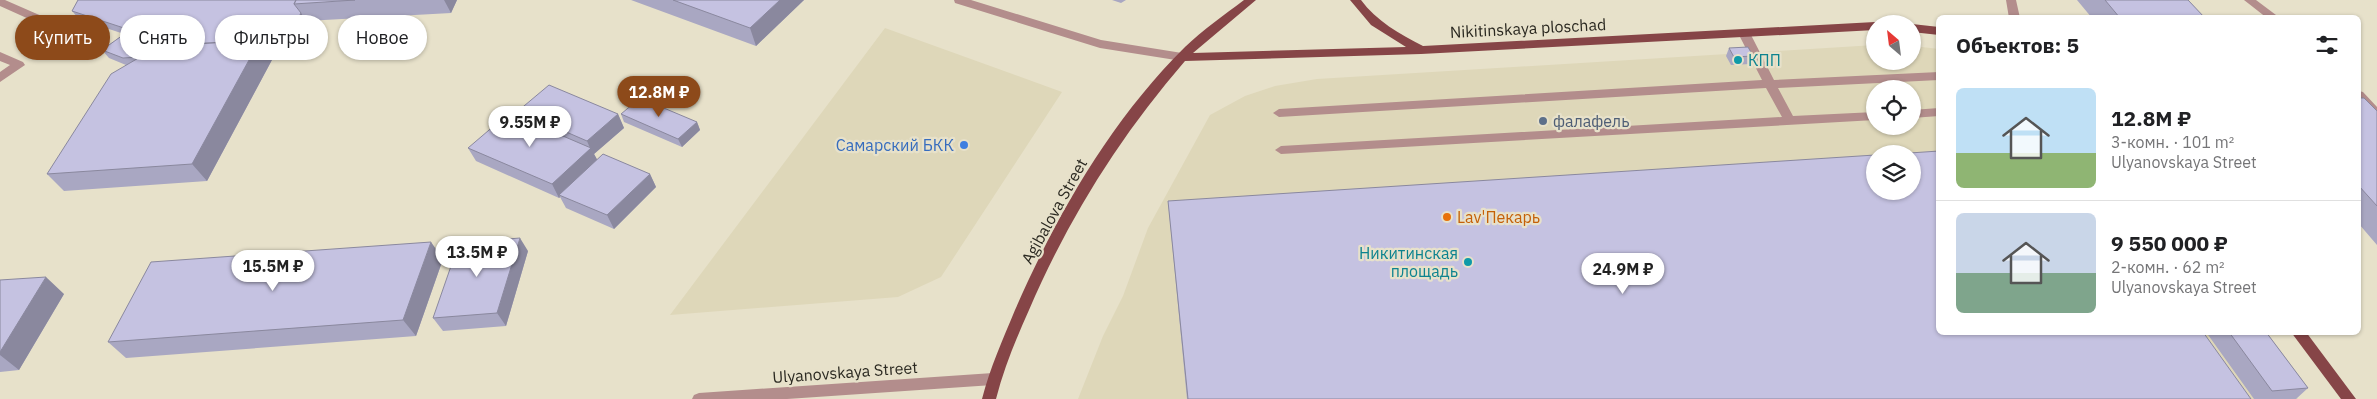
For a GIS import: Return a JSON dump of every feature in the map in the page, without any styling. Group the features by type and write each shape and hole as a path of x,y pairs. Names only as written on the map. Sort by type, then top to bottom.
{"main road":[{"name":"Agibalova Street","path":"989,399 993,380 1029,293 1079,196 1119,136 1182,57 1252,0"},
{"path":"1355,0 1361,10 1396,37 1421,50"},
{"name":"Nikitinskaya ploschad","path":"1182,57 1421,50 1866,26"},
{"path":"1921,29 1936,31"},
{"path":"2300,335 2348,399"}],"street":[{"path":"959,0 1100,44 1182,57"},
{"path":"2011,0 2014,15"},
{"path":"2249,0 2271,15"},
{"path":"0,2 29,15"},
{"path":"1744,33 1790,121"},
{"path":"0,56 19,65 0,78"},
{"path":"1279,113 1936,76"},
{"path":"2361,98 2371,109"},
{"path":"1921,113 1936,112"},
{"path":"1281,150 1866,117"},
{"name":"Ulyanovskaya Street","path":"699,399 993,380"}],"shaded area":[{"path":"885,28 1062,92 941,277 898,297 670,315"},
{"name":"Никитинская площадь","path":"1866,46 1866,70 1921,70 1921,47 1936,49 1936,335 2250,335 2298,399 1078,399 1103,336 1123,296 1148,228 1210,115 1245,96 1275,86 1317,79"}],"building":[{"path":"78,0 296,0 294,4 301,13 300,15 215,15 215,43 205,43 205,15 120,15 120,27 110,23 110,15 84,15 72,11"},
{"path":"296,0 355,0 294,4"},
{"path":"673,0 780,0 750,28"},
{"path":"2105,0 2188,0 2202,15 2118,15"},
{"path":"120,37 120,57 110,53 110,44"},
{"path":"205,43 215,43 215,60 249,60 192,164 47,174 111,74 135,60 205,60"},
{"path":"1748,47 1753,56 1734,57 1729,48"},
{"path":"549,85 618,114 587,141 518,111"},
{"path":"640,98 697,122 678,139 621,114"},
{"path":"2361,98 2364,98 2377,111 2377,206 2361,188"},
{"path":"509,113 591,148 552,184 468,148"},
{"path":"1936,151 1936,335 2205,335 2251,399 1188,399 1168,201 1866,156 1866,200 1921,200 1921,152"},
{"path":"603,154 650,174 607,215 559,195"},
{"path":"520,238 497,313 433,318 459,243"},
{"path":"431,242 403,320 108,342 151,262"},
{"path":"46,277 0,352 0,280"},
{"path":"2231,335 2268,335 2308,388 2272,391"}],"place":[{"name":"КПП","path":"1738,60"},
{"name":"фалафель","path":"1543,121"},
{"name":"Самарский БКК","path":"964,145"},
{"name":"Lav'Пекарь","path":"1447,217"},
{"name":"Никитинская площадь","path":"1468,262"}]}
